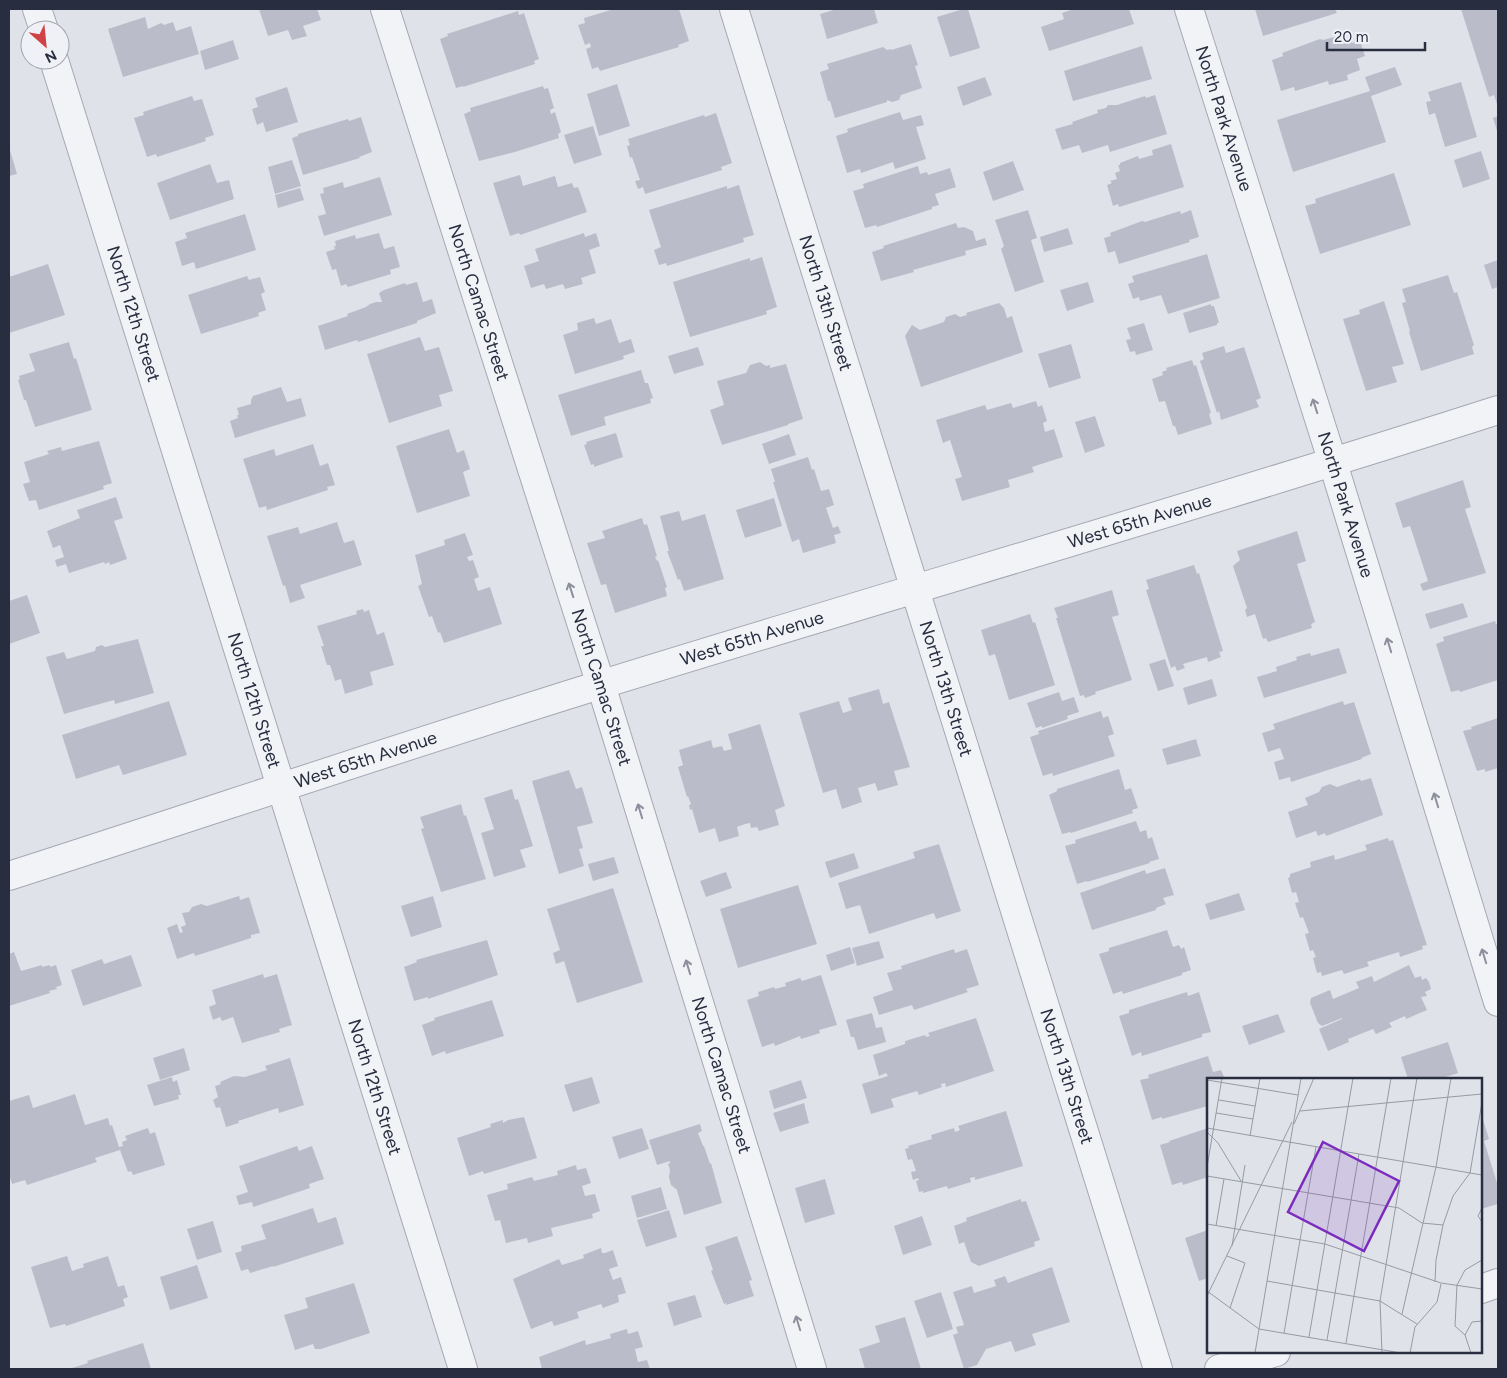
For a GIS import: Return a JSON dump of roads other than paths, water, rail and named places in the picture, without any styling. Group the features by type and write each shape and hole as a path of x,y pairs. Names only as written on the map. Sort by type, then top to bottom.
{"street":[{"name":"North Camac Street","path":"385,9 601,685 812,1369"},
{"name":"North 13th Street","path":"734,9 1158,1369"},
{"name":"North Park Avenue","path":"1189,9 1333,463 1498,1002"},
{"name":"North 12th Street","path":"57,70 463,1369"},
{"name":"West 65th Avenue","path":"9,876 601,685 914,588 1333,463 1498,410"},
{"path":"1482,1289 1498,1283"},
{"path":"1218,1369 1273,1353"}]}
